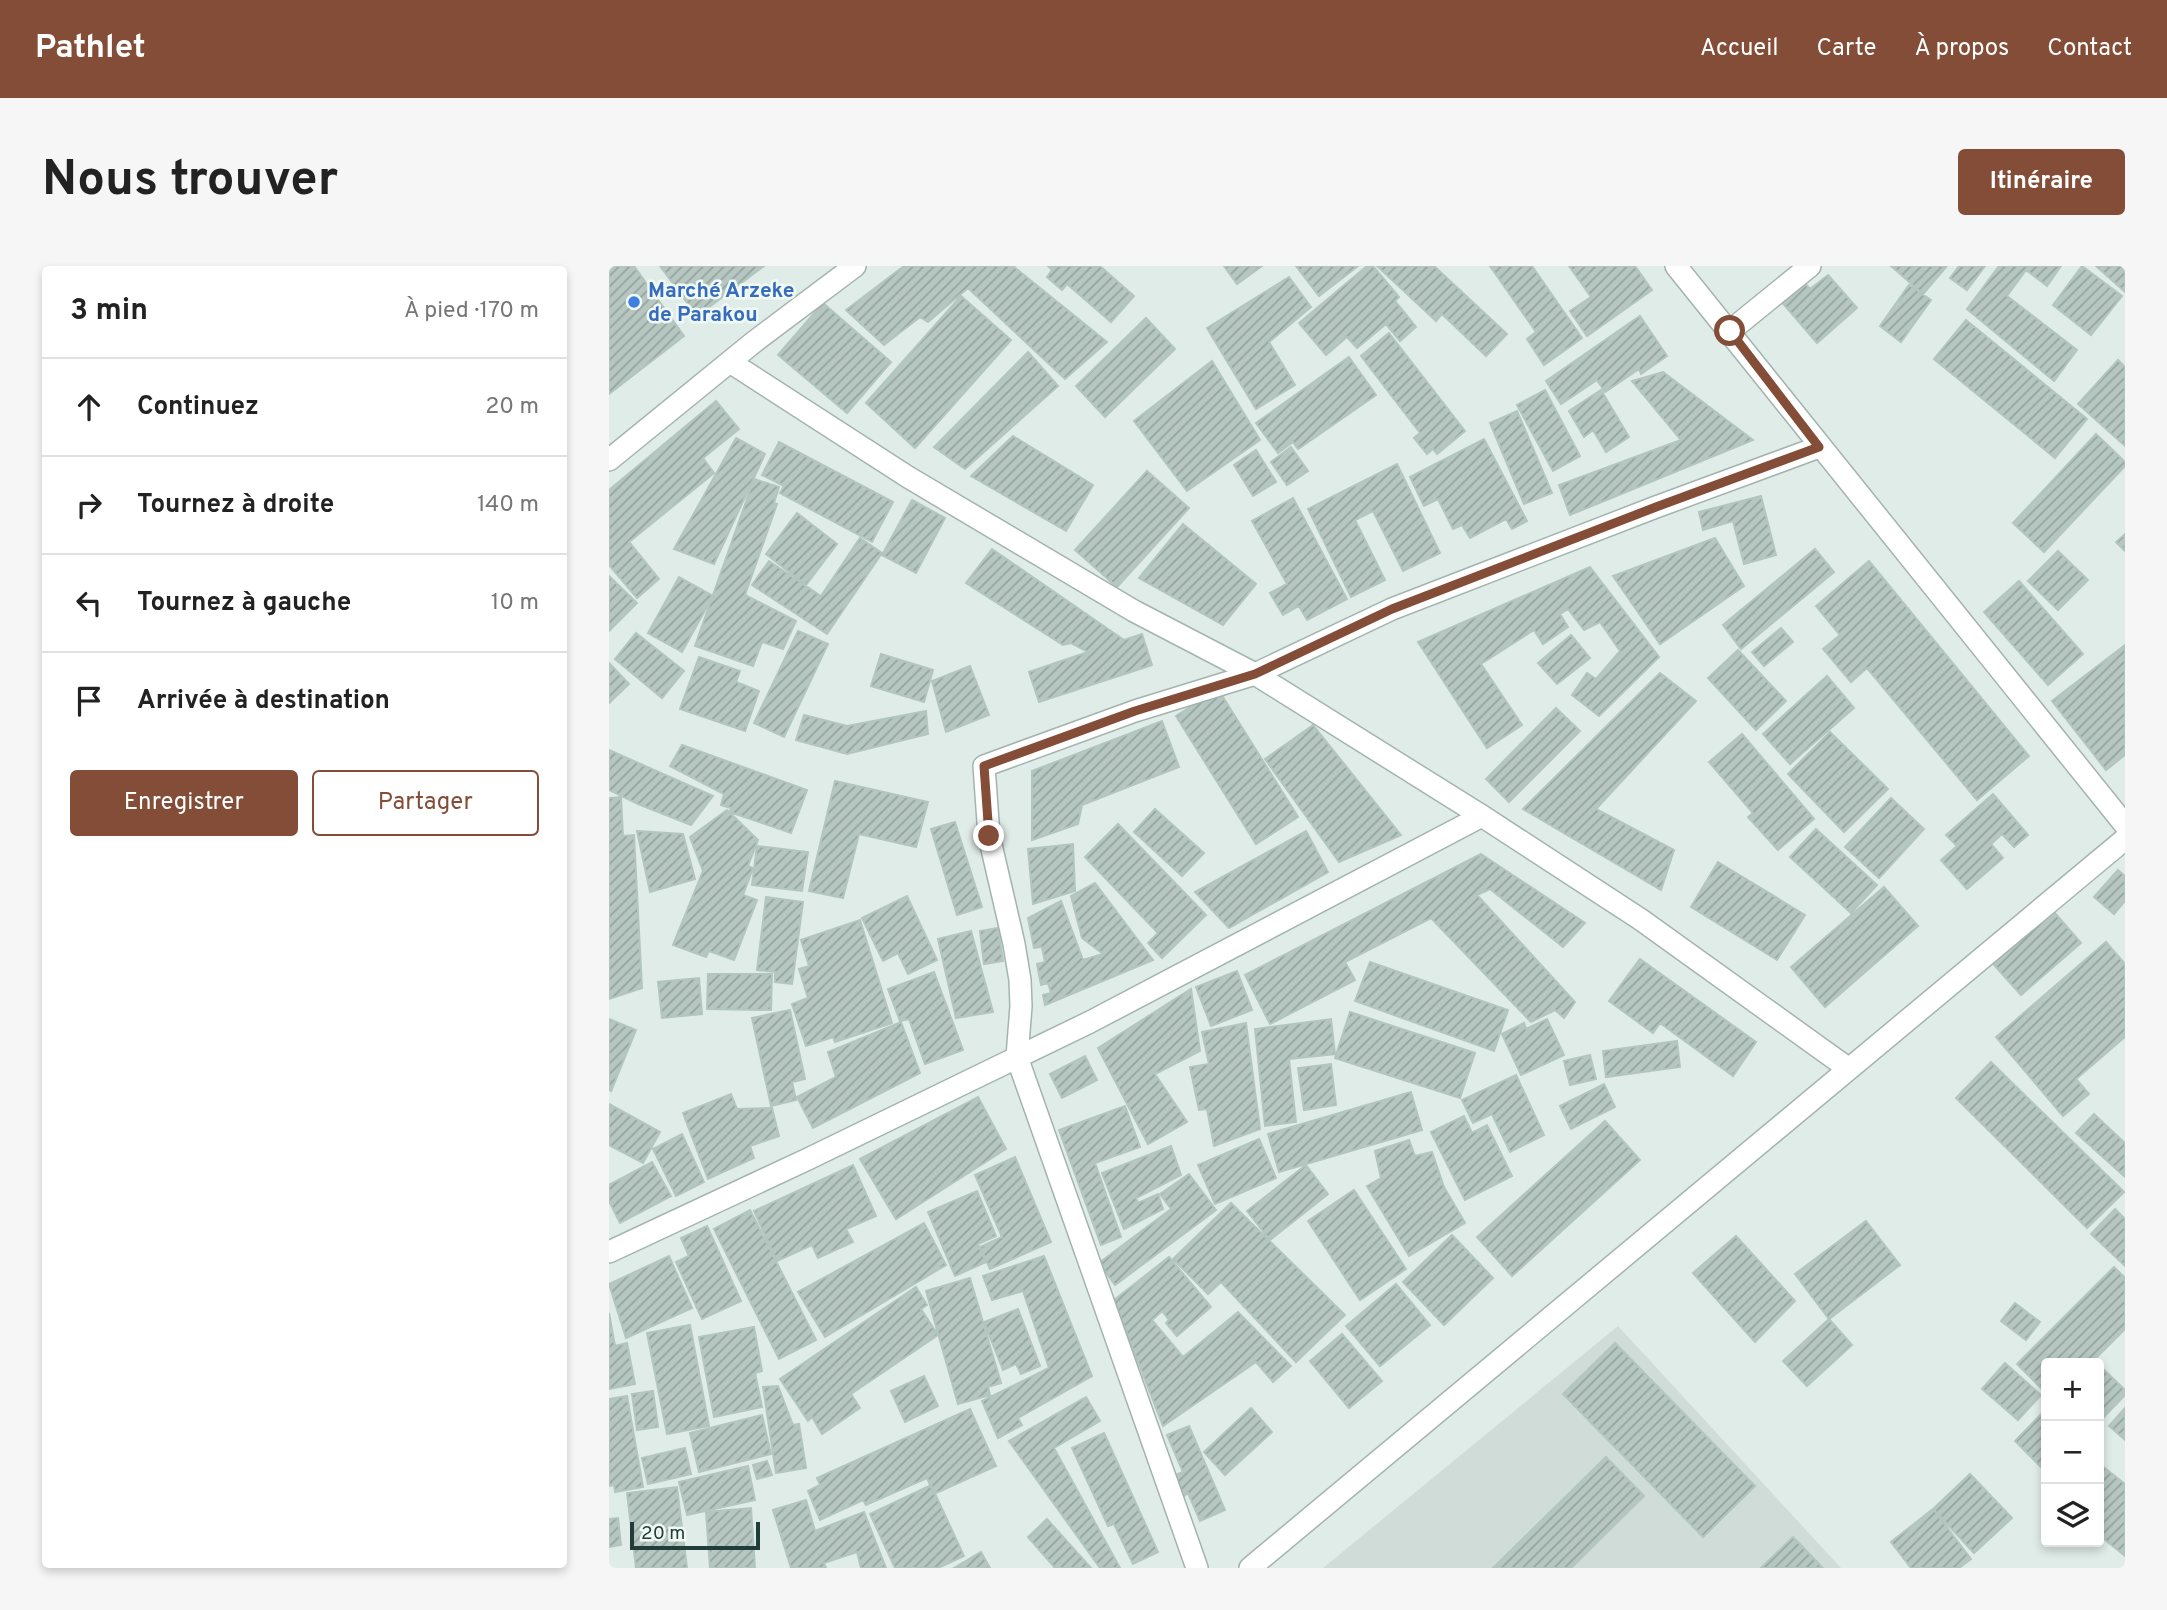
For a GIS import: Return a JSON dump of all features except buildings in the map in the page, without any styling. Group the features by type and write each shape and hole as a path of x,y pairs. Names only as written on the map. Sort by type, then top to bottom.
{"street":[{"path":"609,460 855,266"},
{"path":"1676,266 2125,825"},
{"path":"1730,331 1810,266"},
{"path":"730,362 908,477 1134,611 1255,674 1482,816 1640,919 1850,1069"},
{"path":"1197,1568 1017,1057 1020,980 989,836 984,766 1135,711 1255,674 1392,609 1819,447"},
{"path":"609,1252 1090,1022 1482,816"},
{"path":"1250,1568 2125,839"}],"shaded area":[{"path":"1618,1326 1841,1568 1323,1568"}],"place":[{"name":"Marché Arzeke de Parakou","path":"634,302"}],"route":[{"path":"989,836 984,766 1135,711 1255,674 1392,609 1819,447 1730,331"}]}
